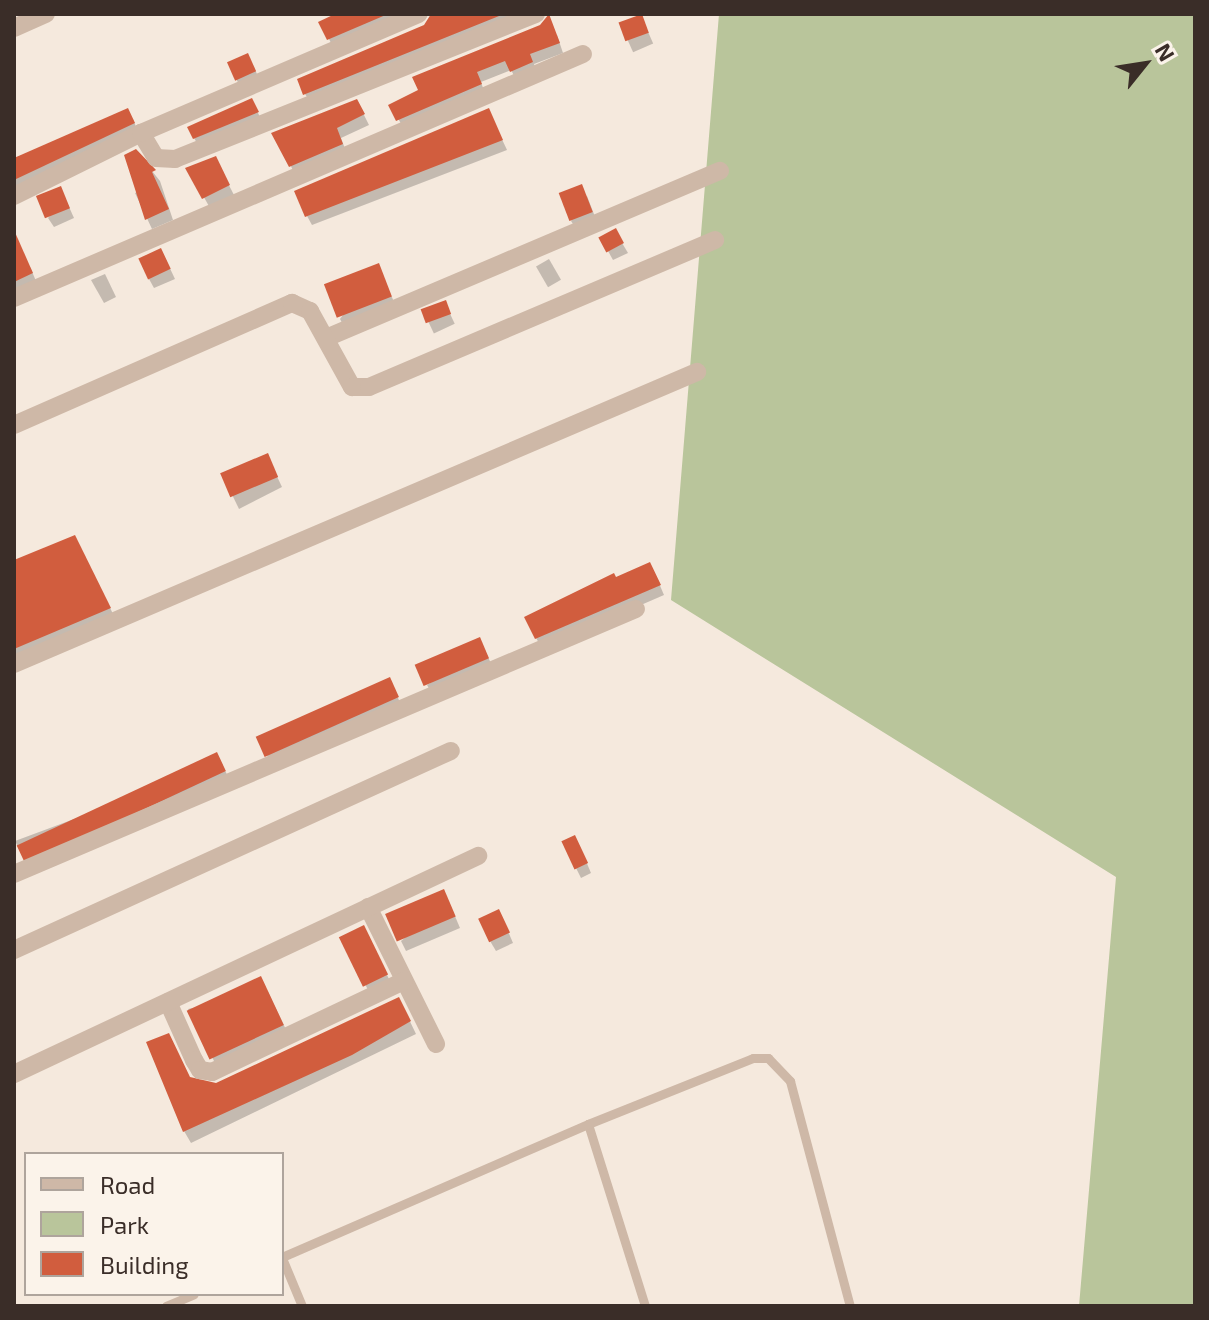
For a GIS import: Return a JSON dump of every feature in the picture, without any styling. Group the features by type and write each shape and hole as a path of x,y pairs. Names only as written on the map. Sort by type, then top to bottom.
{"street":[{"path":"14,28 46,14"},
{"path":"14,196 141,133 419,14"},
{"path":"141,133 156,158 175,159 536,14"},
{"path":"14,298 583,54"},
{"path":"326,338 720,171"},
{"path":"14,425 284,304 301,303 326,338 352,387 369,387 715,240"},
{"path":"14,664 697,372"},
{"path":"14,874 636,609"},
{"path":"14,950 451,751"},
{"path":"14,1074 478,856"},
{"path":"368,907 436,1044"},
{"path":"168,1002 200,1070 212,1072 404,981"}],"lane":[{"path":"284,1256 588,1124 753,1058 779,1064 790,1081 850,1306"},
{"path":"588,1124 645,1306"},
{"path":"284,1262 302,1306"},
{"path":"166,1306 189,1296"}],"green space":[{"path":"719,14 1195,14 1195,1306 1079,1306 1116,877 671,600"}],"building":[{"path":"335,14 388,14 327,40 318,22"},
{"path":"431,14 504,14 303,95 297,79 424,25"},
{"path":"549,14 560,43 530,54 533,62 510,72 505,61 477,72 482,84 396,121 388,105 418,90 412,77 540,25"},
{"path":"642,14 649,33 625,41 619,23"},
{"path":"248,53 256,71 235,81 227,62"},
{"path":"252,98 259,112 193,139 187,127"},
{"path":"357,99 365,114 337,128 343,144 289,167 271,133"},
{"path":"128,108 135,123 14,180 14,158"},
{"path":"489,108 503,140 305,217 294,191"},
{"path":"136,149 156,170 152,172 169,209 145,220 124,155"},
{"path":"216,156 230,185 202,199 185,168"},
{"path":"582,184 593,212 569,221 559,193"},
{"path":"61,186 70,208 45,218 36,196"},
{"path":"616,228 624,243 606,252 598,237"},
{"path":"14,230 33,273 14,282"},
{"path":"161,248 171,269 148,279 138,259"},
{"path":"379,263 392,297 337,318 324,284"},
{"path":"446,300 451,314 426,323 421,309"},
{"path":"268,453 278,477 230,497 220,473"},
{"path":"75,535 111,608 14,649 14,560"},
{"path":"650,562 661,585 535,639 524,617 614,573 616,577"},
{"path":"480,637 489,658 424,686 415,665"},
{"path":"390,677 399,697 265,757 256,737"},
{"path":"217,752 226,771 26,864 17,845"},
{"path":"575,835 588,863 575,869 561,841"},
{"path":"444,889 456,917 397,942 385,914"},
{"path":"499,909 510,933 489,942 478,919"},
{"path":"364,925 388,974 363,987 339,937"},
{"path":"261,976 284,1025 210,1060 187,1011"},
{"path":"399,997 411,1021 352,1055 183,1132 146,1042 169,1033 190,1077 216,1083"}]}
